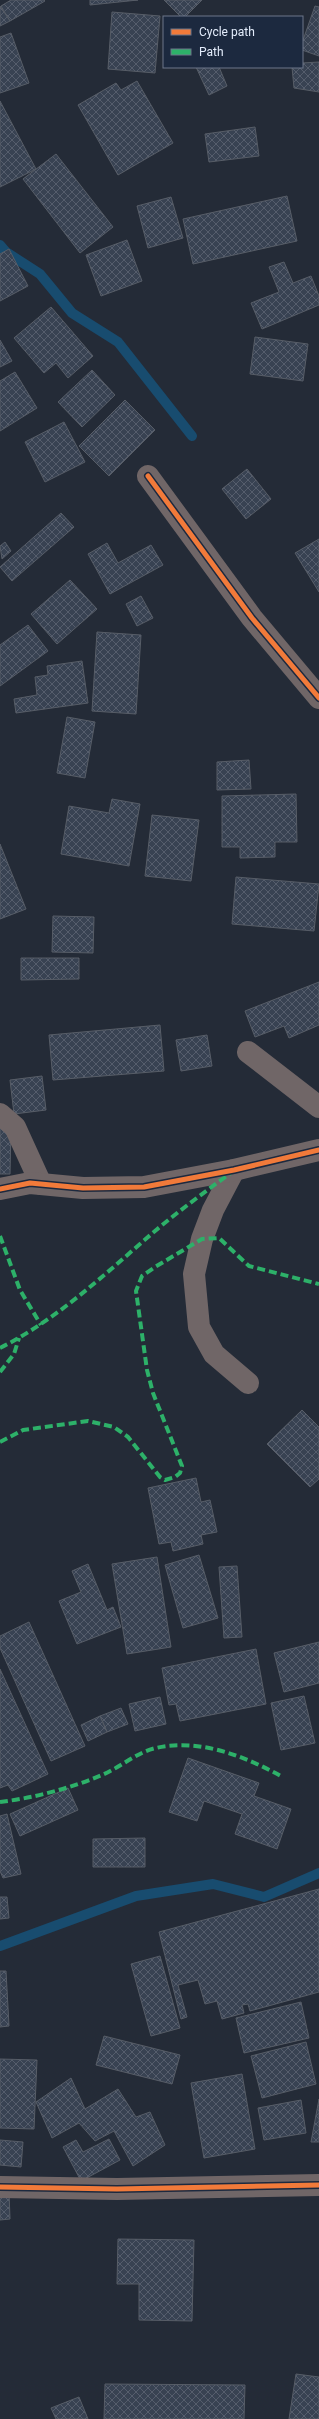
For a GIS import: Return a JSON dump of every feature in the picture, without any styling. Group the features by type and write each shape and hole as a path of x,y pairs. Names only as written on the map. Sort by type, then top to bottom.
{"street":[{"path":"148,476 252,618 319,698"},
{"path":"248,1052 319,1107"},
{"path":"0,1114 15,1127 42,1184"},
{"path":"0,1189 23,1184 42,1184 83,1188 144,1187 234,1170 319,1150"},
{"path":"234,1170 213,1210 202,1239 194,1274 199,1327 214,1354 248,1383"},
{"path":"0,2187 117,2189 319,2185"}],"building":[{"path":"11,0 45,1 10,21 1,6"},
{"path":"90,0 138,0 90,5"},
{"path":"164,0 202,0 186,16 180,16"},
{"path":"0,6 10,21 0,26"},
{"path":"315,6 319,7 319,56 303,50 303,40"},
{"path":"112,12 160,16 155,73 108,69"},
{"path":"11,33 29,83 0,93 0,37"},
{"path":"319,62 319,92 294,88 292,68 303,68 303,63"},
{"path":"196,68 219,68 227,86 209,95"},
{"path":"137,81 173,143 118,175 78,105 116,83 121,90"},
{"path":"0,101 36,169 0,187"},
{"path":"255,127 259,156 209,162 205,134"},
{"path":"56,154 113,227 80,253 23,179"},
{"path":"287,196 297,241 193,264 183,219"},
{"path":"171,197 183,238 148,248 137,206"},
{"path":"127,240 142,281 101,296 86,255"},
{"path":"9,249 28,286 0,301 0,254"},
{"path":"284,262 293,283 311,276 319,296 319,305 262,329 251,303 279,292 269,267"},
{"path":"51,307 93,356 68,378 56,363 44,373 14,338"},
{"path":"255,337 308,344 303,381 250,374"},
{"path":"0,340 12,361 0,367"},
{"path":"92,370 115,395 82,427 58,402"},
{"path":"15,372 37,408 0,431 0,381"},
{"path":"125,400 155,430 109,476 79,446"},
{"path":"64,422 85,462 45,482 25,442"},
{"path":"247,469 271,499 246,519 222,489"},
{"path":"61,513 74,527 12,581 0,567"},
{"path":"319,539 319,592 295,553"},
{"path":"5,542 11,551 2,559 0,546"},
{"path":"107,543 118,563 151,545 163,565 110,594 88,554"},
{"path":"70,580 97,609 57,644 31,614"},
{"path":"141,596 153,618 137,626 126,604"},
{"path":"28,625 48,651 0,686 0,645"},
{"path":"97,632 141,635 136,714 92,711"},
{"path":"82,661 88,703 16,713 14,699 37,695 35,677 48,675 47,666"},
{"path":"67,717 95,722 85,778 57,773"},
{"path":"249,760 251,789 217,790 217,762"},
{"path":"296,794 297,842 275,842 275,857 240,858 240,847 222,847 222,796"},
{"path":"112,799 140,804 129,866 61,854 69,806 109,813"},
{"path":"152,815 199,820 191,881 145,876"},
{"path":"0,844 26,909 0,919"},
{"path":"236,877 319,884 314,931 232,924"},
{"path":"53,916 94,917 93,953 52,952"},
{"path":"21,958 79,958 79,979 21,980"},
{"path":"319,982 319,1025 289,1038 284,1026 255,1037 245,1011"},
{"path":"160,1025 164,1071 53,1080 49,1035"},
{"path":"207,1035 212,1066 181,1071 176,1040"},
{"path":"42,1076 46,1110 14,1114 10,1080"},
{"path":"0,1128 11,1128 10,1174 0,1174"},
{"path":"302,1410 319,1427 319,1479 310,1487 267,1444"},
{"path":"196,1478 201,1502 210,1500 217,1532 201,1535 203,1544 173,1551 171,1542 159,1544 148,1488"},
{"path":"199,1555 218,1618 183,1628 165,1565"},
{"path":"157,1557 171,1647 127,1654 112,1564"},
{"path":"88,1564 107,1610 113,1607 121,1627 77,1644 59,1601 81,1592 72,1571"},
{"path":"237,1566 242,1637 224,1638 219,1567"},
{"path":"29,1622 85,1746 51,1761 0,1648 0,1636"},
{"path":"319,1642 319,1683 284,1692 274,1653"},
{"path":"256,1649 266,1704 180,1721 176,1704 169,1705 162,1668"},
{"path":"0,1669 48,1774 12,1791 8,1785 0,1788"},
{"path":"304,1696 315,1743 281,1750 271,1703"},
{"path":"160,1697 166,1724 135,1731 129,1704"},
{"path":"121,1708 128,1724 107,1732 100,1716"},
{"path":"100,1716 107,1732 88,1741 81,1725"},
{"path":"188,1758 259,1783 254,1796 291,1809 277,1849 235,1834 242,1814 204,1801 197,1821 169,1812"},
{"path":"68,1788 78,1810 20,1836 10,1814"},
{"path":"7,1814 21,1874 3,1878 0,1871 0,1816"},
{"path":"145,1838 145,1867 93,1867 93,1839"},
{"path":"319,1889 319,1992 250,2011 248,2004 242,2005 244,2013 222,2019 217,2001 205,2004 198,1980 178,1985 187,2017 181,2019 159,1932"},
{"path":"0,1897 7,1897 9,1918 0,1919"},
{"path":"160,1956 180,2028 151,2036 131,1964"},
{"path":"0,1971 6,1971 9,2026 0,2027"},
{"path":"301,2002 309,2038 244,2053 236,2018"},
{"path":"104,2036 180,2055 172,2084 96,2065"},
{"path":"306,2042 316,2084 262,2098 251,2056"},
{"path":"0,2059 37,2060 34,2129 0,2128"},
{"path":"242,2074 255,2149 204,2158 191,2083"},
{"path":"71,2078 85,2109 118,2089 136,2117 150,2112 165,2145 133,2166 114,2131 95,2141 79,2123 52,2138 36,2102"},
{"path":"319,2099 319,2142 311,2142"},
{"path":"301,2100 306,2133 264,2140 258,2108"},
{"path":"109,2139 120,2160 81,2181 63,2147 76,2140 83,2152"},
{"path":"0,2140 23,2142 21,2167 0,2165"},
{"path":"9,2192 10,2219 0,2220 0,2193"},
{"path":"118,2239 194,2240 192,2321 139,2320 139,2284 117,2284"},
{"path":"296,2374 319,2377 319,2419 289,2419"},
{"path":"105,2384 245,2385 244,2419 104,2419"},
{"path":"79,2397 88,2419 56,2419 51,2408"}],"waterway":[{"path":"0,245 6,252 40,274 72,313 118,342 192,436"},
{"path":"0,1946 136,1896 213,1884 264,1897 319,1873"}],"marked path":[{"path":"0,1348 42,1323 62,1309 100,1279 164,1223 232,1172"},
{"path":"0,1236 20,1290 41,1325"},
{"path":"0,1442 23,1430 88,1421 114,1427 128,1437 160,1477 165,1480 175,1477 180,1473 182,1466 153,1393 147,1370 136,1291 142,1276 202,1239 219,1238 249,1266 319,1284"},
{"path":"0,1372 14,1354 19,1338"},
{"path":"0,1802 39,1795 78,1784 109,1772 149,1750 172,1746 188,1745 221,1751 252,1762 281,1776"}],"cycle path":[{"path":"148,476 252,618 319,698"},
{"path":"0,1189 30,1183 83,1188 144,1187 234,1170 319,1150"},
{"path":"0,2187 117,2189 319,2185"}]}
